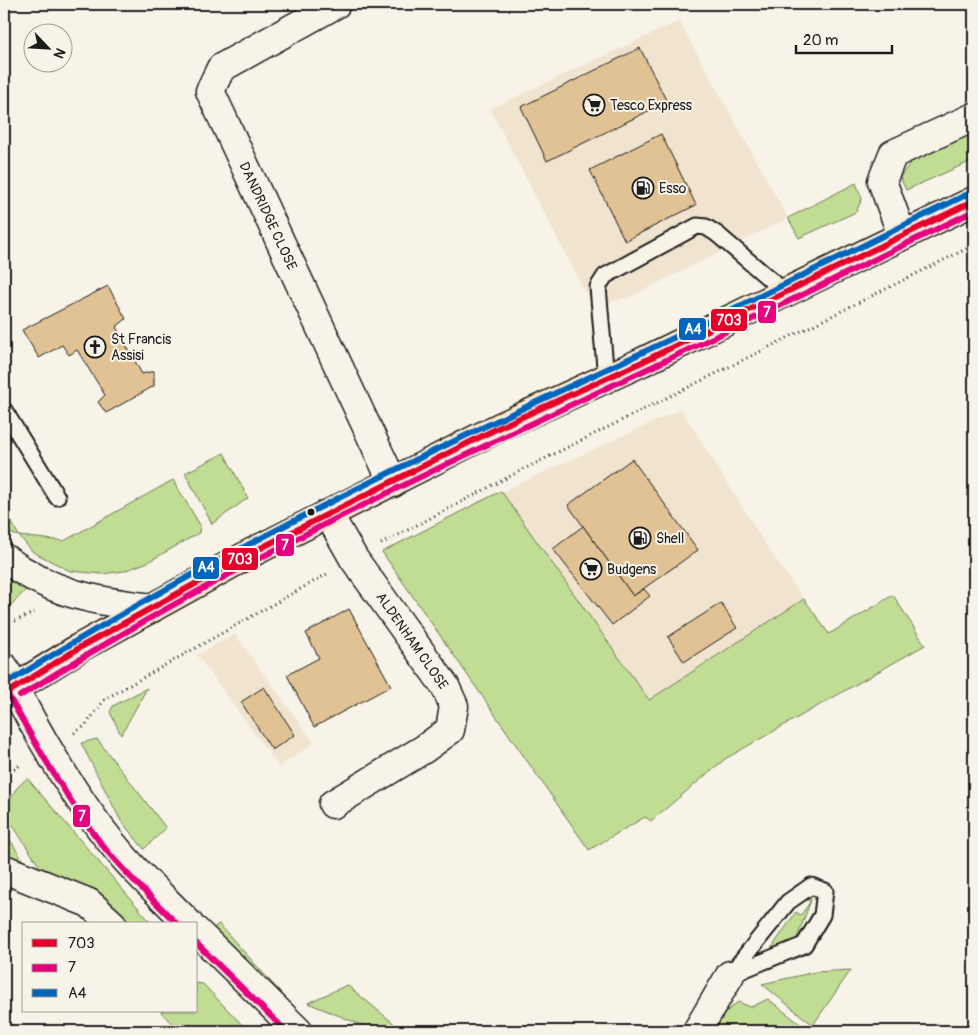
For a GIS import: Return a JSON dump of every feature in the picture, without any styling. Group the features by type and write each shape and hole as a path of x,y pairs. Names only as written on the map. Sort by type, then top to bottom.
{"main road":[{"path":"7,684 80,648 253,552 330,515 500,427 606,379 974,201"}],"street":[{"name":"DANDRIDGE CLOSE","path":"336,4 221,68 210,91 393,483"},
{"path":"902,235 882,181 892,154 974,117"},
{"name":"ALDENHAM CLOSE","path":"330,515 354,559 445,686 454,706 450,730 424,749 333,804"},
{"path":"4,558 23,573 49,586 96,602 152,608"},
{"path":"7,684 95,820 127,861 186,922"},
{"path":"4,869 89,902 110,922"},
{"path":"198,934 298,1031"},
{"path":"698,1031 730,975"}],"lane":[{"path":"606,379 598,287 605,276 697,226 706,227 717,234 786,293"},
{"path":"4,410 57,497"},
{"path":"811,886 825,890 822,914 804,945 730,975 788,902 811,886"}],"path":[{"path":"85,726 105,699 354,559 528,466 974,245"},
{"path":"15,621 37,612"},
{"path":"4,770 14,769"}],"shaded area":[{"path":"679,21 788,218 630,297 593,307 490,109"},
{"path":"681,409 769,550 804,599 649,700 501,492"},
{"path":"235,634 314,743 279,767 197,655"}],"green space":[{"path":"974,132 974,160 906,190 900,177 913,159"},
{"path":"856,183 862,199 856,212 799,238 788,218"},
{"path":"224,453 248,498 212,524 185,473"},
{"path":"173,480 200,525 199,533 148,562 124,571 102,574 70,571 33,552 19,536 64,541"},
{"path":"501,491 649,700 804,599 829,634 893,595 925,645 725,759 651,821 645,817 589,850 382,552"},
{"path":"4,507 19,536 4,532"},
{"path":"4,573 26,590 8,608 4,600"},
{"path":"147,688 121,735 110,712 113,706"},
{"path":"97,739 166,828 144,849 121,821 81,743"},
{"path":"27,778 150,922 107,922 49,881 4,812 16,789"},
{"path":"4,830 33,877 4,870"},
{"path":"806,882 811,900 797,938 762,962 796,912 801,915 810,902 795,886"},
{"path":"219,924 300,1014 292,1021 206,933"},
{"path":"851,970 813,1025 762,984 815,972"},
{"path":"198,983 203,984 248,1031 179,1031 161,1012 198,1012"},
{"path":"347,985 403,1031 376,1031 308,1003"},
{"path":"768,999 800,1024 801,1031 710,1031 729,1009 738,1002 751,1007"}],"building":[{"name":"Tesco Express","path":"640,48 667,102 547,161 521,107"},
{"name":"Esso","path":"661,134 696,205 625,241 590,170"},
{"name":"St Francis Assisi","path":"108,286 126,319 116,327 142,374 154,371 154,386 106,413 98,402 105,395 77,350 69,355 62,345 39,358 22,330"},
{"name":"Shell","path":"632,459 698,550 633,596 568,505"},
{"name":"Budgens","path":"583,526 633,596 644,589 650,596 612,625 553,549"},
{"path":"721,603 737,628 684,662 668,637"},
{"path":"349,609 391,686 314,727 287,675 319,658 306,633"},
{"path":"264,687 295,735 272,750 241,702"}],"transit line":[{"name":"A4","path":"4,685 80,638 158,594 315,510 970,193"},
{"name":"703","path":"4,695 79,648 253,552 500,427 642,362 974,201"},
{"name":"7","path":"20,696 171,606 327,523 485,445 727,331 974,211"},
{"name":"7","path":"7,693 52,771 89,828 120,866 175,922"},
{"name":"7","path":"198,945 286,1031"}],"place":[{"name":"Tesco Express","path":"594,105"},
{"name":"Esso","path":"643,188"},
{"name":"St Francis Assisi","path":"95,347"},
{"name":"Shell","path":"640,538"},
{"name":"Budgens","path":"591,569"}]}
